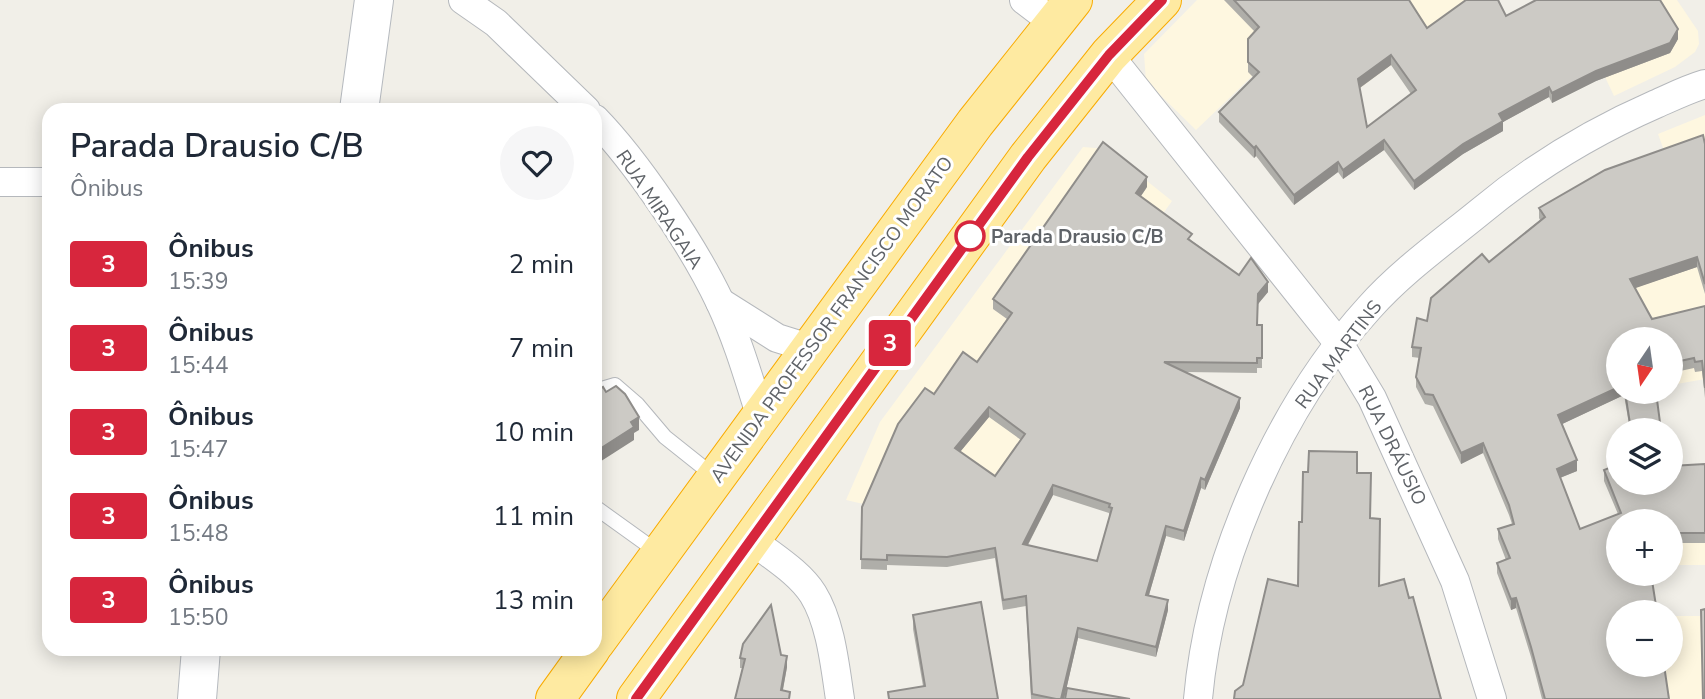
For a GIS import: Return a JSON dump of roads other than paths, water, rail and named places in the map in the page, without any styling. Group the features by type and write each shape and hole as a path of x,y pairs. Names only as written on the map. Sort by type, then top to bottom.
{"highway":[{"path":"636,699 753,541 898,332 1028,157 1109,55 1162,0"},
{"name":"AVENIDA PROFESSOR FRANCISCO MORATO","path":"602,633 809,348 1050,7"},
{"path":"555,699 586,656"}],"main road":[{"path":"360,103 374,0"},
{"path":"197,699 200,656"}],"street":[{"path":"463,0 496,23 579,103"},
{"name":"RUA DRÁUSIO","path":"1109,55 1140,90 1340,345 1372,398 1455,581 1492,699"},
{"name":"RUA MARTINS","path":"1198,699 1211,612 1250,496 1291,416 1369,308 1407,271 1524,175 1613,123 1705,85"},
{"name":"RUA MIRAGAIA","path":"602,128 650,190 720,302 760,414"},
{"path":"0,182 42,182"},
{"name":"RUA MIRAGAIA","path":"720,302 777,338 809,348"},
{"path":"753,541 794,573 813,595 823,620 840,699"}],"lane":[{"path":"602,389 615,385 665,437 715,477"},
{"path":"602,512 660,553"}],"place":[{"name":"Parada Drausio C/B","path":"970,236"}]}
